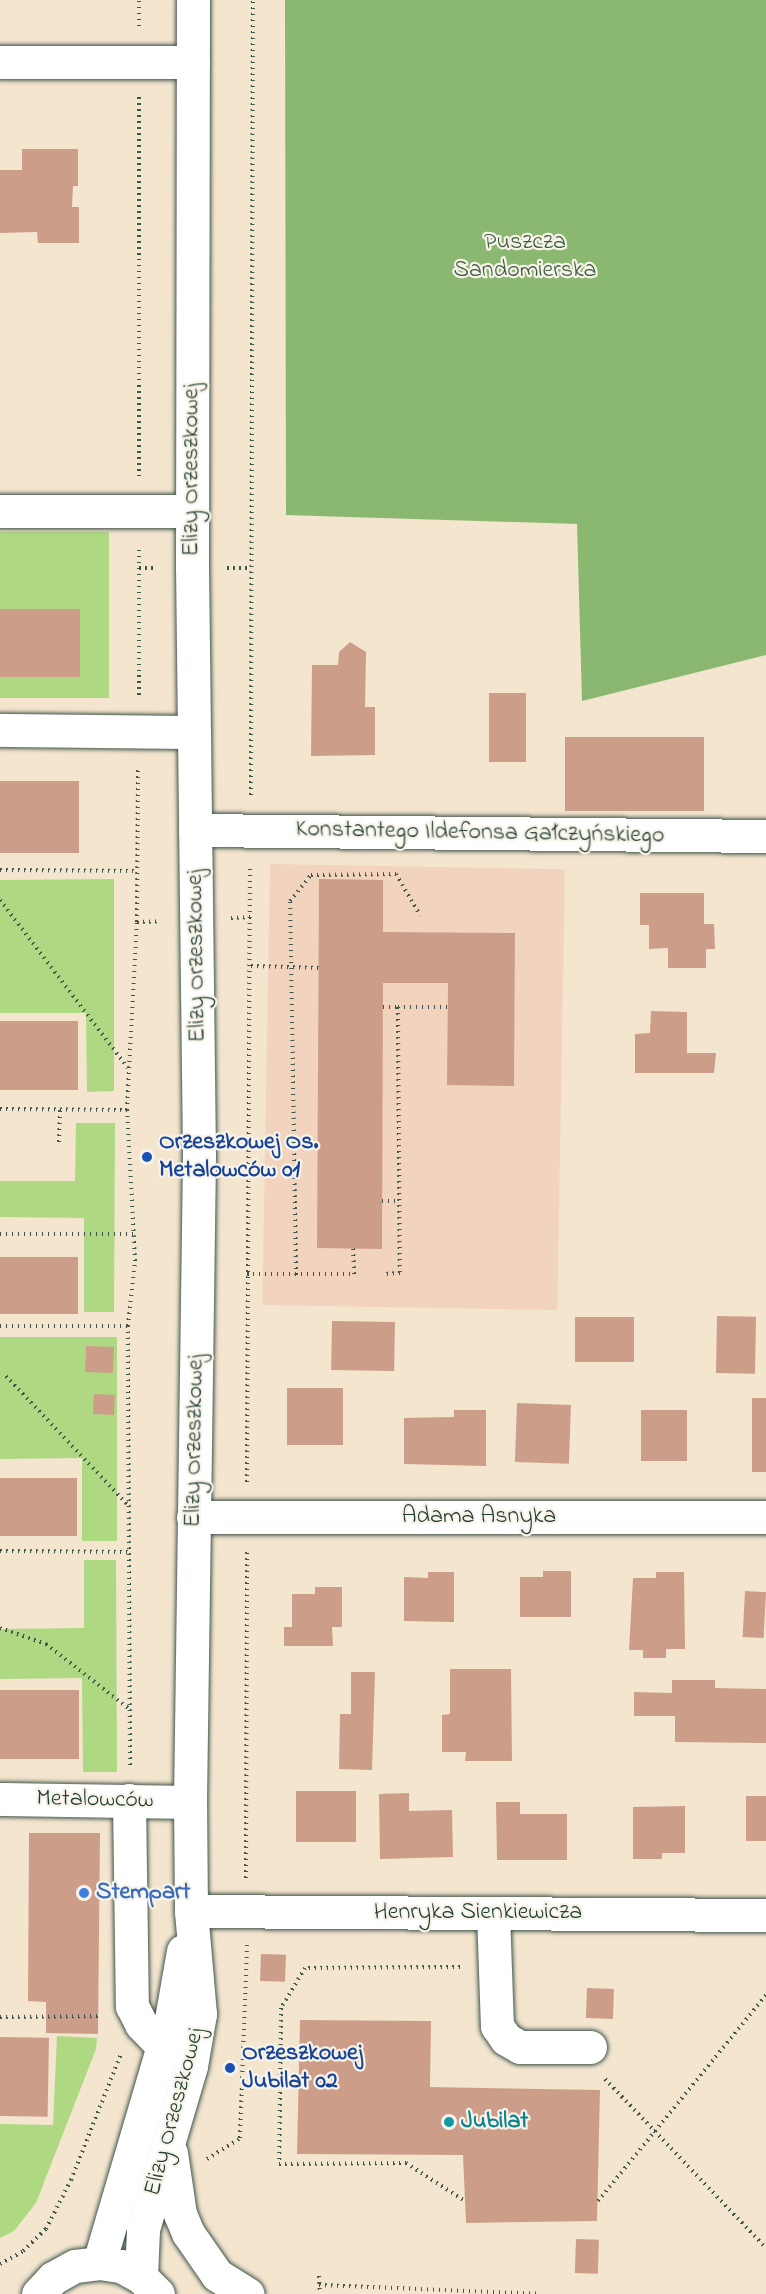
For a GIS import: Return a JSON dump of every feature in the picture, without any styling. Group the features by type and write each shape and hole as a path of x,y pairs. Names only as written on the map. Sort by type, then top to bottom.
{"street":[{"name":"Elizy Orzeszkowej","path":"150,2285 143,2229 191,2066 200,2014 191,1911 189,1802 200,1166 193,732 194,0"},
{"path":"0,62 193,62"},
{"path":"0,511 192,511"},
{"path":"0,730 193,732"},
{"name":"Konstantego Ildefonsa Gałczyńskiego","path":"195,830 766,836"},
{"name":"Adama Asnyka","path":"193,1517 766,1517"},
{"name":"Metalowców","path":"0,1799 189,1802"},
{"path":"129,1800 132,2006 141,2024 162,2046"},
{"name":"Elizy Orzeszkowej","path":"99,2263 162,2046 191,1911"},
{"name":"Henryka Sienkiewicza","path":"191,1911 766,1915"},
{"path":"493,1913 497,2026 506,2039 520,2047 590,2047"},
{"path":"170,2142 180,2214 188,2233 217,2275 247,2294"},
{"path":"38,2294 53,2278 75,2266 99,2263 122,2266 150,2285"}],"path":[{"path":"129,1800 131,1508 128,1326 135,1261 127,1110 138,871 139,0"},
{"path":"205,2165 207,2158 240,2138 246,1912 254,0"},
{"path":"0,870 138,871"},
{"path":"296,1275 290,901 311,875 396,874 420,915"},
{"path":"0,900 128,1068"},
{"path":"251,966 319,968"},
{"path":"383,1007 448,1007"},
{"path":"384,1274 400,1273 398,1007"},
{"path":"0,1109 127,1110"},
{"path":"59,1142 60,1110"},
{"path":"382,1201 399,1202"},
{"path":"0,1234 134,1234"},
{"path":"247,1274 354,1274 353,1248"},
{"path":"0,1326 128,1326"},
{"path":"6,1376 131,1508"},
{"path":"0,1551 130,1552"},
{"path":"0,1628 46,1644 129,1708"},
{"path":"465,2201 406,2163 279,2164 281,2008 305,1968 494,1966"},
{"path":"598,2201 766,1995"},
{"path":"0,2264 23,2251 46,2229 71,2180 116,2066 132,2006"},
{"path":"0,2017 101,2016"},
{"path":"590,2047 604,2077 766,2248"},
{"path":"319,2276 320,2293"},
{"path":"319,2285 539,2294"}],"shaded area":[{"path":"270,864 565,869 557,1310 262,1305"}],"green space":[{"name":"Puszcza Sandomierska","path":"285,0 766,0 766,655 582,701 577,524 286,515"},
{"path":"0,532 109,532 109,698 0,698"},
{"path":"114,879 114,1091 87,1092 86,1013 0,1013 0,880"},
{"path":"76,1123 115,1123 114,1312 84,1312 84,1218 0,1217 0,1181 75,1181"},
{"path":"0,1337 117,1337 117,1541 82,1541 82,1458 0,1459"},
{"path":"84,1560 116,1560 117,1772 83,1772 82,1678 0,1679 0,1629 84,1628"},
{"path":"57,2036 97,2038 96,2049 36,2203 14,2231 0,2238 0,2124 53,2125"}],"building":[{"path":"22,149 78,149 78,186 73,186 72,207 79,207 79,243 38,243 37,232 0,233 0,170 22,170"},
{"path":"0,609 80,609 80,677 0,677"},
{"path":"350,642 366,652 365,707 375,707 375,755 311,756 312,665 338,665 339,652"},
{"path":"489,693 526,693 526,762 489,762"},
{"path":"565,737 704,737 704,811 565,811"},
{"path":"0,781 79,781 79,853 0,853"},
{"path":"319,879 383,880 383,932 515,933 514,1086 447,1085 448,983 383,983 382,1249 317,1248"},
{"path":"640,893 704,893 704,924 714,924 715,949 706,949 706,968 668,968 668,948 649,949 649,925 640,925"},
{"path":"651,1011 687,1012 687,1053 716,1053 714,1073 635,1073 635,1034 650,1033"},
{"path":"0,1021 78,1021 78,1090 0,1090"},
{"path":"0,1257 78,1257 78,1314 0,1314"},
{"path":"717,1316 756,1317 755,1374 716,1373"},
{"path":"575,1317 634,1317 634,1362 575,1362"},
{"path":"332,1321 395,1322 394,1371 331,1370"},
{"path":"86,1346 114,1347 113,1373 85,1372"},
{"path":"287,1388 343,1388 343,1445 287,1445"},
{"path":"94,1394 115,1395 114,1415 93,1414"},
{"path":"752,1398 766,1398 766,1472 752,1472"},
{"path":"517,1403 571,1405 569,1464 515,1462"},
{"path":"454,1410 486,1410 486,1466 404,1464 404,1418 454,1417"},
{"path":"641,1410 687,1410 687,1461 641,1461"},
{"path":"0,1478 77,1478 77,1536 0,1536"},
{"path":"543,1571 571,1571 571,1617 520,1617 520,1577 543,1577"},
{"path":"428,1572 454,1572 454,1622 404,1621 404,1577 428,1578"},
{"path":"656,1572 684,1572 685,1649 666,1649 666,1658 643,1658 643,1650 629,1650 633,1578 656,1578"},
{"path":"315,1587 342,1587 342,1627 332,1627 333,1646 284,1646 284,1627 292,1627 292,1594 315,1594"},
{"path":"745,1591 766,1592 764,1638 743,1637"},
{"path":"450,1669 511,1669 512,1761 465,1761 466,1752 442,1752 442,1715 450,1714"},
{"path":"351,1672 375,1672 372,1770 339,1769 340,1714 351,1714"},
{"path":"672,1680 715,1680 715,1688 766,1689 766,1743 675,1742 675,1716 634,1716 634,1692 672,1693"},
{"path":"0,1690 79,1690 79,1759 0,1759"},
{"path":"296,1791 356,1791 356,1842 296,1842"},
{"path":"409,1793 409,1811 452,1810 453,1857 380,1859 379,1794"},
{"path":"746,1796 766,1796 766,1841 746,1841"},
{"path":"496,1802 520,1802 520,1814 567,1814 567,1860 497,1860"},
{"path":"685,1806 685,1853 662,1853 662,1859 633,1859 633,1807"},
{"path":"29,1833 100,1833 98,2034 46,2033 46,2002 28,2001"},
{"path":"261,1954 286,1955 285,1982 260,1981"},
{"path":"587,1988 614,1989 613,2019 586,2018"},
{"name":"Jubilat","path":"300,2020 431,2021 430,2087 600,2090 597,2221 466,2223 463,2155 297,2154"},
{"path":"0,2037 49,2038 48,2117 0,2116"},
{"path":"576,2239 599,2240 598,2274 575,2273"}],"place":[{"name":"Orzeszkowej Os. Metalowców 01","path":"147,1157"},
{"name":"Stempart","path":"84,1893"},
{"name":"Orzeszkowej Jubilat 02","path":"230,2068"},
{"name":"Jubilat","path":"449,2122"}]}
